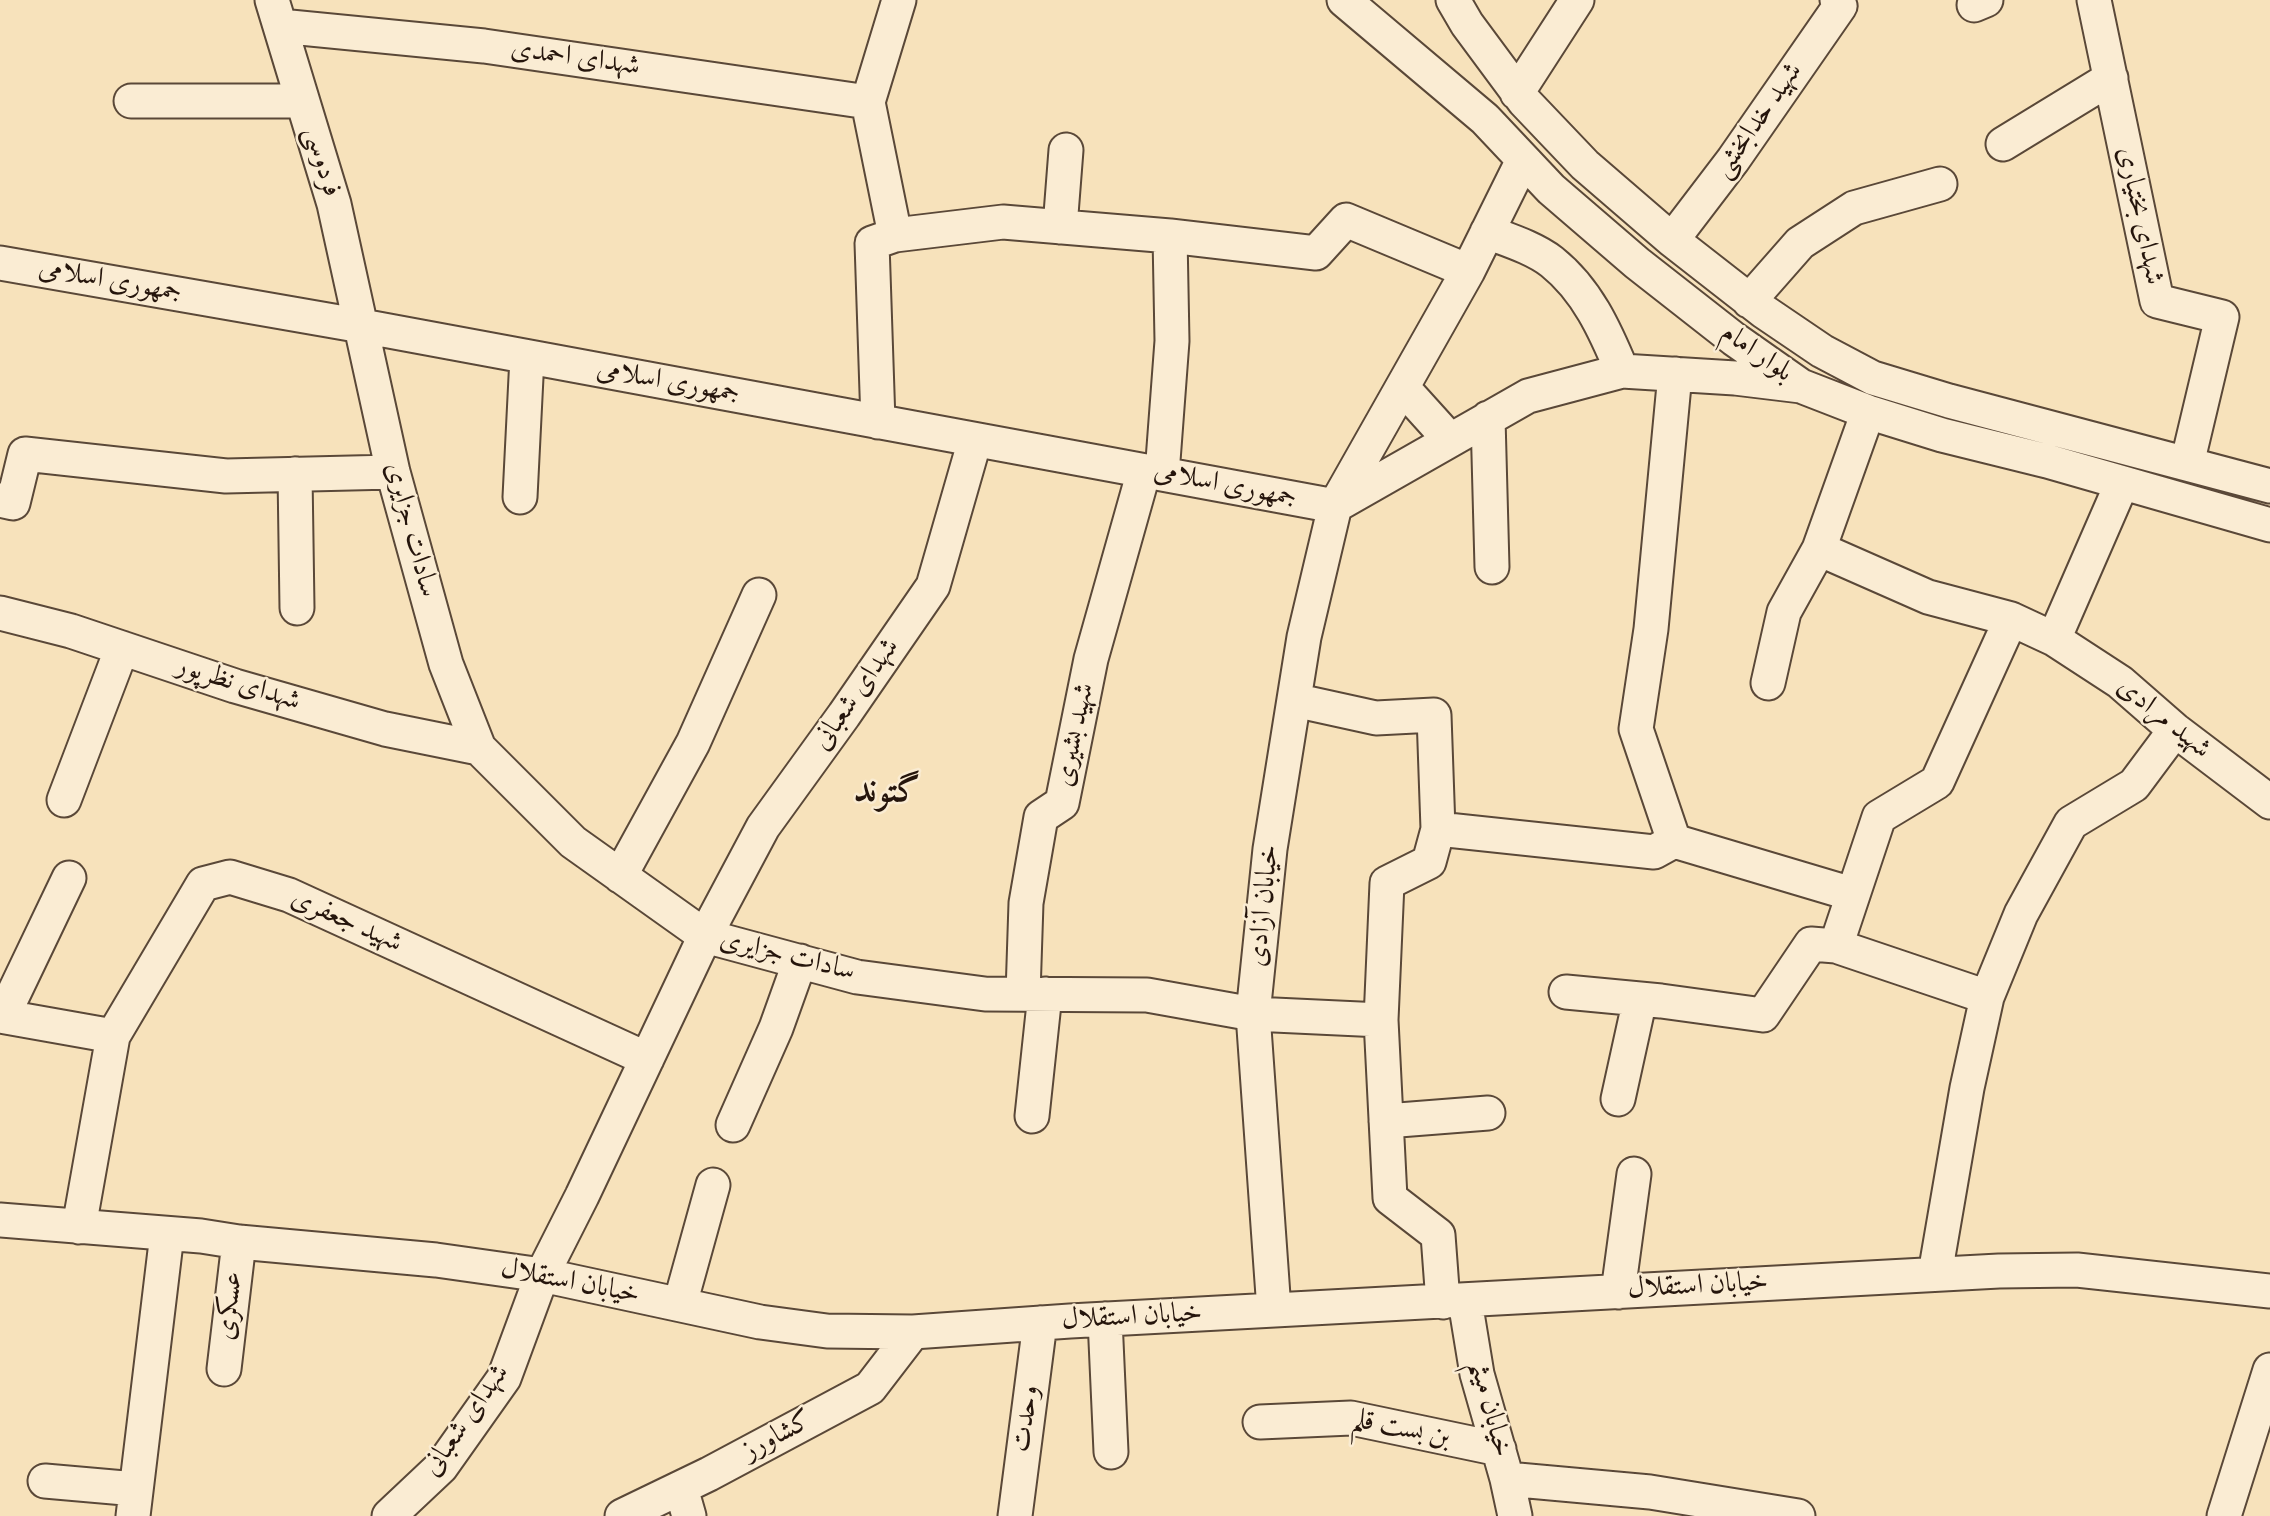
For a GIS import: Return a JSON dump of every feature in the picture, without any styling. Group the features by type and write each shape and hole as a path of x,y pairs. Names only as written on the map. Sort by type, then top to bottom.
{"street":[{"path":"895,235 868,102 899,0"},
{"name":"بلوار امام","path":"1344,0 1485,119 1551,189 1637,263 1734,339 1801,386 1868,412 1942,435 2270,525"},
{"path":"1359,0 1392,41"},
{"name":"بلوار امام","path":"1453,0 1517,93 1585,165 1672,240 1749,301 1822,351 1873,378 1949,401 2270,486"},
{"path":"1517,93 1577,0"},
{"name":"شهید خدابخشی","path":"1672,240 1733,160 1833,17 1840,6 1837,0"},
{"name":"شهدای بختیاری","path":"2101,1 2111,78 2157,301 2222,317 2187,464"},
{"name":"شهدای احمدی","path":"276,13 868,102"},
{"name":"فردوسی","path":"276,13 334,204 362,327"},
{"path":"2003,144 2111,78"},
{"path":"131,101 302,101"},
{"path":"1060,227 1066,150"},
{"name":"جمهوری اسلامی","path":"1335,506 1468,271 1523,160"},
{"path":"1749,301 1800,243 1854,208 1940,184"},
{"path":"878,422 872,243 895,235 1003,222 1170,236 1316,253 1346,220 1468,271"},
{"path":"1488,232 1551,261 1580,290 1603,326 1622,371"},
{"name":"شهید بشیری","path":"1032,1116 1034,994 1026,903 1041,817 1062,803 1091,659 1153,472 1171,341 1170,236"},
{"name":"جمهوری اسلامی","path":"0,263 1335,506 1528,396 1622,371 1735,378 1801,386"},
{"name":"سادات جزایری","path":"362,327 393,472 446,664 478,748 573,842 705,936 857,977 985,994 1147,995 1253,1014 1381,1020"},
{"path":"520,497 527,357"},
{"path":"1674,841 1636,729 1651,629 1675,374"},
{"path":"1404,388 1450,440"},
{"path":"1768,683 1784,612 1819,549 1868,412"},
{"path":"1489,418 1492,567"},
{"name":"شهدای شعبانی","path":"389,1516 441,1467 503,1378 542,1275 705,936 763,827 933,586 975,440"},
{"path":"0,500 13,503 25,454 226,476 393,472"},
{"path":"295,474 297,608"},
{"path":"2054,639 2122,483"},
{"name":"خیابان آزادی","path":"1274,1310 1253,1014 1270,849 1304,637 1335,506"},
{"name":"شهید مرادی","path":"1819,549 1928,597 2011,619 2054,639 2120,682 2175,730 2270,802"},
{"path":"620,876 693,743 759,595"},
{"name":"شهدای نظرپور","path":"0,613 71,631 234,686 360,722 478,748"},
{"path":"1836,946 1879,817 1937,782 2011,619"},
{"path":"64,800 122,648"},
{"path":"1294,700 1376,718 1434,715 1438,829 1429,862 1387,883 1381,1020"},
{"path":"1935,1274 1967,1088 1986,997 2021,914 2071,823 2134,785 2175,730"},
{"path":"1438,829 1654,852 1674,841 1852,894"},
{"name":"شهید جعفری","path":"113,1036 203,884 230,877 289,895 647,1059"},
{"path":"69,878 2,1016 113,1036 79,1227"},
{"path":"1566,992 1763,1014 1811,944 1836,946 1986,997"},
{"path":"733,1125 776,1028 800,961"},
{"path":"1618,1099 1640,999"},
{"name":"خیابان میثم","path":"1381,1020 1390,1198 1438,1235 1454,1301 1503,1464 1515,1516"},
{"path":"1386,1121 1488,1113"},
{"path":"1618,1292 1633,1174"},
{"path":"680,1304 713,1185"},
{"name":"خیابان استقلال","path":"0,1220 436,1260 542,1275 760,1322 827,1331 913,1332 1105,1319 1935,1274 2077,1269 2270,1291"},
{"path":"45,1481 135,1502 167,1234"},
{"name":"عسکری","path":"224,1370 239,1242"},
{"path":"1105,1319 1111,1452"},
{"name":"وحدت","path":"1015,1516 1040,1323"},
{"name":"کشاورز","path":"622,1516 685,1502 870,1388 913,1332"},
{"path":"2224,1516 2270,1370"},
{"name":"بن بست قلم","path":"1260,1422 1351,1418 1503,1464 1798,1516"}],"district":[{"name":"گتوند","path":"887,794"}]}
